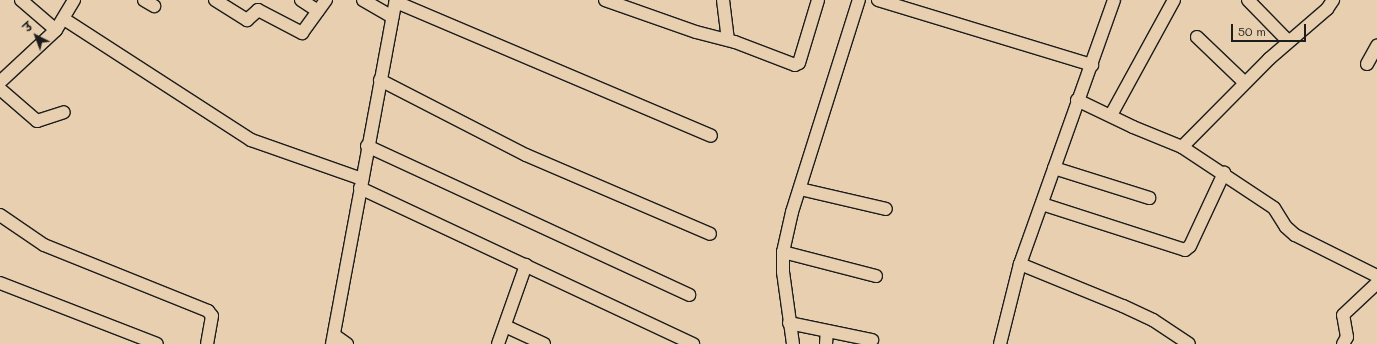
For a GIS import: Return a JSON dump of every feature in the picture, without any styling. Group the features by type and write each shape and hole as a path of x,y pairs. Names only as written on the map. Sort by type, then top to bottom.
{"street":[{"path":"21,0 56,30"},
{"path":"0,82 56,30 64,19 74,0"},
{"path":"216,0 246,20 258,10 302,33 326,0"},
{"path":"301,0 318,11"},
{"path":"362,0 393,18"},
{"path":"605,0 696,32 728,40 796,65 799,63 818,0"},
{"path":"723,0 728,40"},
{"path":"793,344 789,323 783,252 800,189 859,0"},
{"path":"878,0 914,5 1092,65"},
{"path":"1001,344 1020,264 1077,100 1092,65 1114,0"},
{"path":"1111,115 1174,0"},
{"path":"1248,0 1288,41"},
{"path":"347,344 333,340 367,146 396,1 711,136"},
{"path":"1182,147 1327,3"},
{"path":"64,19 251,140 361,184 526,265 693,344"},
{"path":"1198,37 1245,83"},
{"path":"1367,64 1377,46"},
{"path":"380,80 526,155 710,234"},
{"path":"0,89 37,121 64,112"},
{"path":"1077,100 1182,147 1224,173 1274,208 1288,230 1295,236 1377,276"},
{"path":"367,146 690,295"},
{"path":"1054,168 1150,198"},
{"path":"1042,204 1185,250 1190,246 1224,173"},
{"path":"800,189 886,209"},
{"path":"0,215 44,245 208,311 212,316 206,344"},
{"path":"783,252 876,276"},
{"path":"1020,264 1153,320 1189,344"},
{"path":"498,344 506,326 526,265"},
{"path":"0,283 157,344"},
{"path":"1344,344 1347,337 1343,315 1377,283"},
{"path":"789,323 872,340"},
{"path":"506,326 544,344"},
{"path":"826,331 826,344"}]}
